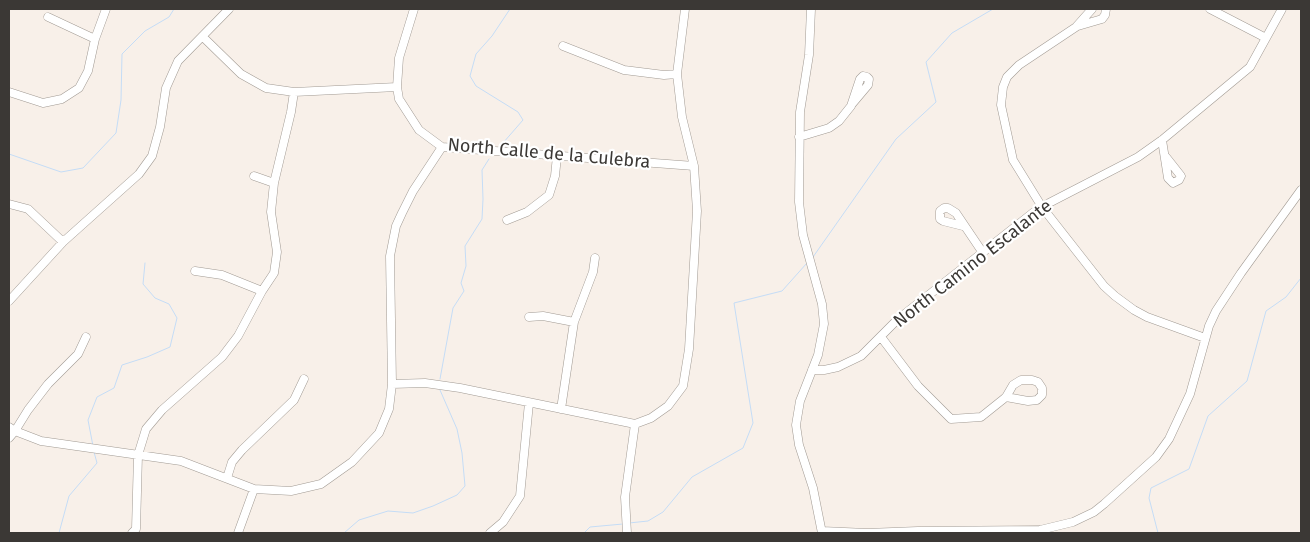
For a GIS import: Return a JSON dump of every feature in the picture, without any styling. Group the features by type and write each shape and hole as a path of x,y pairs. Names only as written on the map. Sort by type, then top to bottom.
{"street":[{"path":"9,92 43,103 62,99 78,88 88,71 95,39 106,9"},
{"path":"9,301 63,242 139,174 152,156 160,127 166,88 178,61 229,9"},
{"name":"North Calle de la Culebra","path":"414,9 399,58 397,86 399,99 419,130 442,147 694,166"},
{"path":"392,384 425,383 451,387 635,424 652,418 668,406 683,386 689,349 697,211 694,166 682,117 677,74 685,9"},
{"path":"811,9 810,44 801,99 799,137 801,225 824,318 822,337 800,401 796,418 796,432 798,445 813,488 822,532 1034,530 1073,522 1094,512 1126,486 1164,448 1175,429 1190,394 1212,318 1221,302 1301,190"},
{"path":"1092,9 1076,27 1014,68 1007,77 1003,87 1001,110 1013,160 1042,207 1104,286 1121,301 1147,317 1205,338"},
{"path":"1076,27 1102,19 1106,9"},
{"path":"1210,9 1266,38"},
{"name":"North Camino Escalante","path":"812,370 832,368 856,360 870,349 897,320 1042,207 1138,157 1162,140 1250,67 1282,9"},
{"path":"48,17 95,39"},
{"path":"203,37 241,74 266,88 294,92 397,86"},
{"path":"563,46 624,70 664,75 677,74"},
{"path":"132,533 136,529 138,455 146,429 162,410 222,357 238,336 274,273 277,252 270,212 274,183 294,92"},
{"path":"799,137 836,124 852,104"},
{"path":"1162,140 1166,157"},
{"path":"12,429 40,441 181,462 254,488 291,491 321,484 352,462 379,433 389,409 392,384 390,256 394,234 413,191 442,147"},
{"path":"507,220 527,212 548,195 555,176 557,156"},
{"path":"254,176 274,183"},
{"path":"9,204 28,210 63,242"},
{"path":"963,226 983,253"},
{"path":"560,409 574,322 593,272 595,258"},
{"path":"195,272 222,275 262,291"},
{"path":"529,318 543,316 574,322"},
{"path":"9,438 12,429 48,384 78,354 86,337"},
{"path":"881,337 918,386 951,419 981,417 1006,397"},
{"path":"227,478 232,462 294,400 304,379"},
{"path":"490,533 503,522 520,496 529,403"},
{"path":"627,533 625,497 635,424"},
{"path":"238,533 254,488"}],"waterway":[{"path":"9,154 61,172 83,168 116,133 121,100 122,54 145,31 169,17 174,9"},
{"path":"503,143 523,120 518,112 476,86 470,76 476,54 492,36 510,9"},
{"path":"813,257 896,139 936,102 926,62 952,33 993,9"},
{"path":"440,379 453,308 464,291 461,283 466,266 465,246 482,219 482,170 489,159"},
{"path":"93,446 88,420 97,397 114,388 122,365 170,347 177,318 169,304 155,298 143,284 145,263"},
{"path":"629,523 648,521 663,512 692,477 743,448 753,423 734,303 782,291 807,263"},
{"path":"1158,533 1149,498 1151,488 1189,469 1208,416 1247,381 1266,311 1286,297 1301,278"},
{"path":"344,533 359,520 388,511 413,513 433,506 457,495 465,486 462,453 457,429 440,390"},
{"path":"59,533 69,496 97,463 94,452"},
{"path":"584,533 590,527 623,524"}]}
